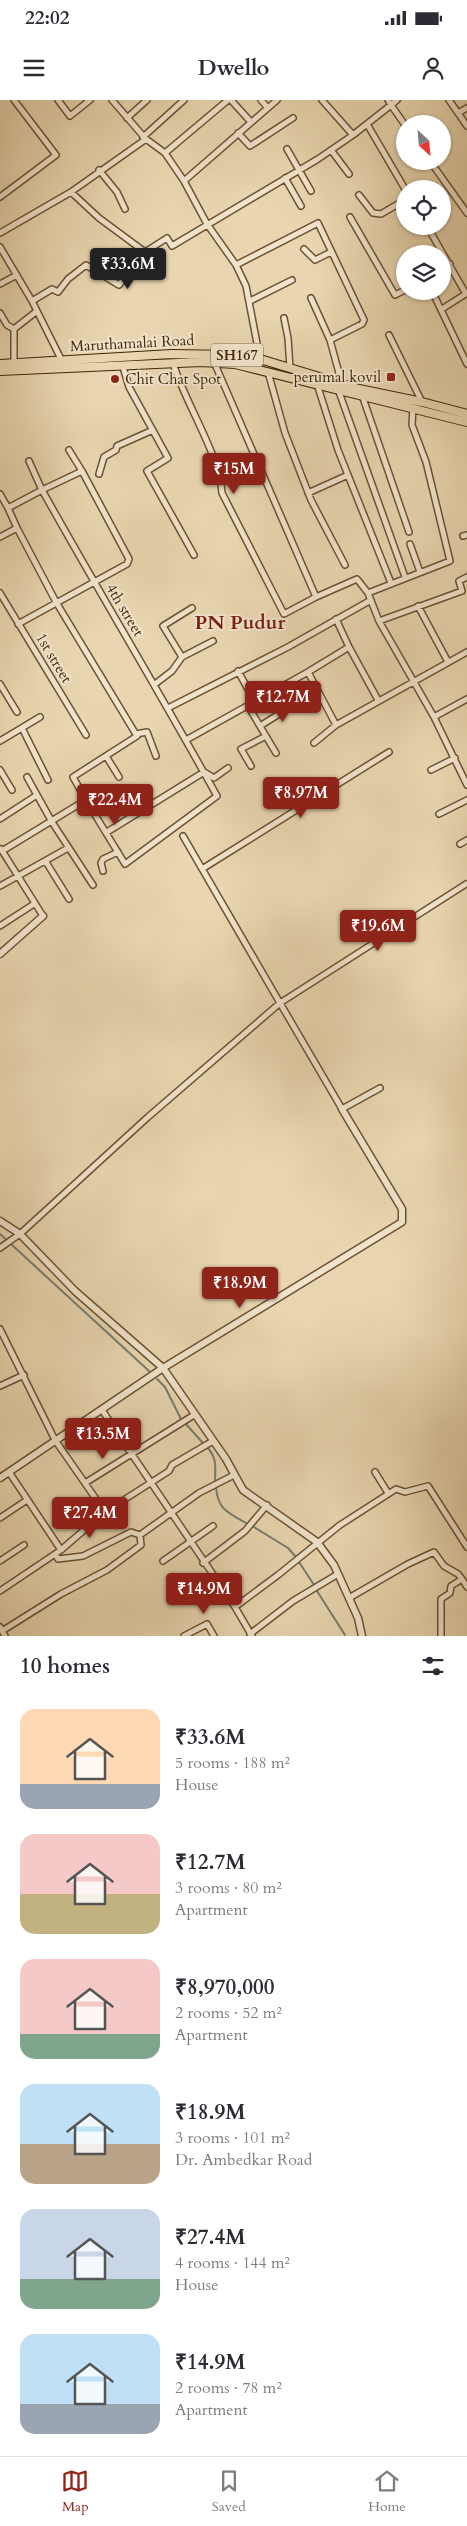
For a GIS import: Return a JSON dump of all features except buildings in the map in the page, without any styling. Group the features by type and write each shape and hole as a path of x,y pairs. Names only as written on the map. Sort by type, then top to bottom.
{"main road":[{"name":"Maruthamalai Road","path":"0,371 203,353 260,359 290,368 361,395 467,422"},
{"name":"Maruthamalai Road","path":"0,364 63,364 124,367 214,362 258,368 317,383 422,402 467,414"}],"street":[{"path":"0,197 56,155 14,100"},
{"path":"58,100 70,116 90,100"},
{"path":"112,100 144,138 165,153 184,181 207,224 236,265 250,301 260,359 258,368"},
{"path":"127,118 148,100"},
{"path":"0,233 71,192 144,138 184,100"},
{"path":"165,153 229,100 250,121"},
{"path":"261,100 267,107"},
{"path":"184,181 250,121 277,100"},
{"path":"322,100 353,135"},
{"path":"32,301 52,289 58,292 68,279 86,265 119,285 145,252 167,238 172,246 299,170 353,135 390,102 397,100"},
{"path":"449,100 467,126"},
{"path":"390,102 398,115"},
{"path":"458,113 467,108"},
{"path":"238,133 250,146 293,118"},
{"path":"367,124 400,180"},
{"path":"287,149 311,191"},
{"path":"331,150 349,174"},
{"path":"99,170 117,192 125,209"},
{"path":"436,170 467,213"},
{"path":"285,178 301,206"},
{"path":"71,192 99,218 145,252"},
{"path":"358,194 373,213 381,214 396,205"},
{"path":"350,217 396,294"},
{"path":"236,265 318,223 364,322 330,340"},
{"path":"0,247 32,301 63,364"},
{"path":"304,249 314,260 332,252"},
{"path":"442,309 466,293 451,266"},
{"path":"0,284 17,275"},
{"path":"250,301 292,280"},
{"path":"311,298 330,340 340,386 405,577"},
{"path":"437,300 467,364"},
{"path":"14,329 37,311"},
{"path":"0,312 7,325 14,329"},
{"path":"284,318 288,338 290,368"},
{"path":"14,329 14,363"},
{"path":"390,335 422,402"},
{"path":"460,348 467,346"},
{"path":"214,362 316,597"},
{"path":"173,363 179,382 221,476 222,493 284,614 357,579"},
{"path":"124,367 129,387 168,458 147,471 194,555"},
{"path":"268,371 285,433 308,492 344,565"},
{"path":"317,383 327,420 391,583"},
{"path":"361,395 409,532"},
{"path":"368,593 450,561 426,462 412,425 413,407"},
{"path":"99,474 104,457 116,450 117,446 154,430"},
{"path":"18,624 127,564 129,559 69,450"},
{"name":"4th street","path":"29,461 42,490 93,582 155,684 217,796 125,864 118,852"},
{"path":"8,508 82,471"},
{"path":"308,492 348,475"},
{"path":"0,494 56,602 136,734"},
{"path":"0,536 17,528"},
{"path":"410,544 420,572"},
{"path":"354,572 368,593 379,621 415,681 467,785"},
{"path":"379,621 462,591 458,581 467,577"},
{"name":"1st street","path":"0,593 86,735"},
{"path":"168,708 288,647 371,600"},
{"path":"418,606 448,662"},
{"path":"182,657 163,626 192,608"},
{"path":"336,620 378,700"},
{"path":"155,684 172,671 182,657 213,641"},
{"path":"186,740 349,647"},
{"path":"314,743 336,725 378,700 467,652"},
{"path":"238,671 255,702"},
{"path":"308,672 336,725"},
{"path":"0,684 17,712"},
{"path":"434,717 467,699"},
{"path":"260,726 295,704"},
{"path":"248,706 276,753"},
{"path":"0,741 40,717"},
{"path":"22,728 48,780"},
{"path":"136,734 147,732 156,756"},
{"path":"103,871 101,863 103,859 118,852 73,777 137,736 136,734"},
{"path":"251,766 241,749 266,736"},
{"path":"202,869 389,752"},
{"path":"106,756 119,777"},
{"path":"431,770 455,758"},
{"path":"107,832 204,772 214,778 228,768"},
{"path":"0,770 12,790"},
{"path":"27,777 52,822 93,885"},
{"path":"0,819 37,795"},
{"path":"0,954 43,916 16,877 1,850 52,822 86,800"},
{"path":"438,814 467,800"},
{"path":"0,1478 163,1368 402,1222 402,1209 183,836"},
{"path":"460,844 467,840"},
{"path":"0,886 68,848"},
{"path":"46,862 69,899"},
{"path":"0,1248 20,1234 148,1117 280,1003 466,884"},
{"path":"0,926 34,904"},
{"path":"342,1109 380,1088"},
{"path":"0,1221 20,1234 76,1291 163,1368 226,1459 243,1490 267,1505 317,1542 338,1574 358,1618 360,1635"},
{"path":"0,1329 55,1440 105,1512"},
{"path":"0,1386 24,1375"},
{"path":"102,1410 203,1563 235,1607 251,1635 293,1601 338,1574"},
{"path":"85,1483 194,1415"},
{"path":"0,1591 61,1550 105,1512 212,1441"},
{"path":"9,1472 61,1550"},
{"path":"375,1472 388,1493"},
{"path":"140,1536 199,1493 234,1475"},
{"path":"235,1607 278,1576 317,1542 396,1489 405,1492 425,1485 428,1486 467,1547"},
{"path":"0,1518 27,1500"},
{"path":"203,1563 245,1531 267,1505"},
{"path":"163,1561 213,1526"},
{"path":"55,1554 58,1559 83,1556 131,1532 140,1536"},
{"path":"2,1631 61,1594 107,1570 141,1546 140,1536"},
{"path":"0,1560 24,1545"},
{"path":"349,1598 408,1564 434,1552 444,1566 458,1574 467,1587"},
{"path":"441,1636 441,1599 450,1593 451,1586 462,1579"},
{"path":"184,1636 207,1624 214,1636"}],"waterway":[{"path":"0,1234 149,1371"},
{"path":"157,1379 165,1387 181,1419"},
{"path":"185,1423 202,1442"},
{"path":"207,1447 211,1451 214,1460 215,1483"},
{"path":"216,1487 221,1506 246,1523"},
{"path":"254,1527 288,1548 295,1556"},
{"path":"299,1562 314,1585"},
{"path":"317,1591 345,1635"}],"place":[{"name":"perumal kovil","path":"391,377"},
{"name":"Chit Chat Spot","path":"115,379"}],"district":[{"name":"PN Pudur","path":"240,622"}]}
